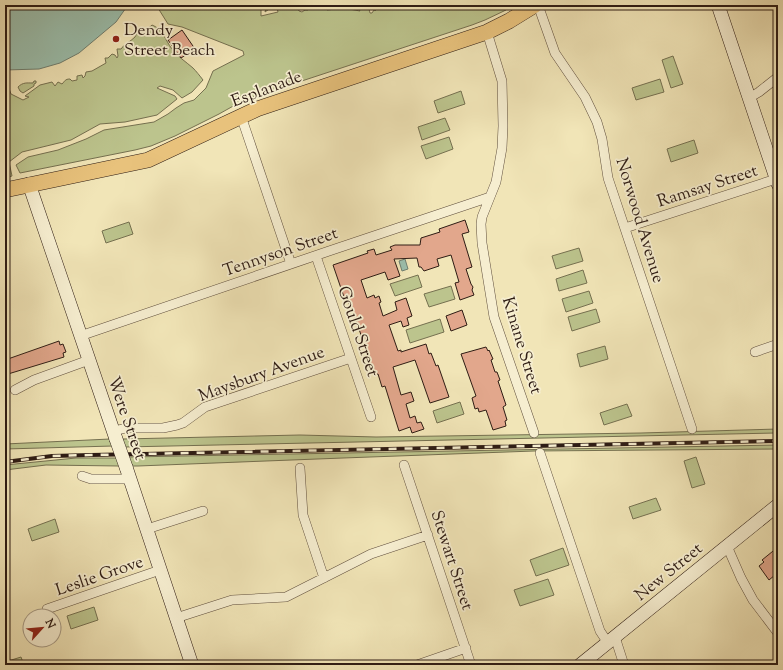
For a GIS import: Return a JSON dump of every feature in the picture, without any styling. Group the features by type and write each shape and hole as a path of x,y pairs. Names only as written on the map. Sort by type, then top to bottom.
{"main road":[{"name":"Esplanade","path":"5,190 148,160 241,116 285,99 487,32 537,5"}],"street":[{"name":"Norwood Avenue","path":"537,5 555,53 584,97 597,122 602,139 608,178 692,429"},
{"path":"718,5 777,182"},
{"name":"Kinane Street","path":"487,32 500,72 503,101 502,148 496,182 482,217 481,235 496,323 534,433"},
{"path":"749,98 778,77"},
{"path":"241,116 291,264"},
{"name":"Ramsay Street","path":"625,228 777,182"},
{"name":"Were Street","path":"29,184 192,665"},
{"name":"Tennyson Street","path":"80,336 490,198"},
{"name":"Gould Street","path":"316,256 371,417"},
{"path":"755,352 778,344"},
{"name":"Maysbury Avenue","path":"115,435 126,428 163,428 184,423 205,407 351,358"},
{"path":"15,390 34,380 89,360"},
{"path":"540,453 600,631 611,640 624,665"},
{"name":"Stewart Street","path":"404,465 471,665"},
{"path":"300,468 303,514 324,578"},
{"path":"82,476 91,479 128,473"},
{"name":"New Street","path":"580,665 778,505"},
{"path":"147,529 203,510"},
{"path":"176,618 232,600 286,597 371,554 428,535"},
{"path":"727,546 740,578 753,600 778,632"},
{"name":"Leslie Grove","path":"50,608 160,570"},
{"path":"416,665 466,648"}],"green space":[{"path":"159,5 261,5 261,16 278,12 277,8 272,7 265,12 266,8 270,5 297,5 299,11 302,12 308,10 307,9 310,8 310,5 327,5 327,10 336,9 334,5 344,5 344,8 360,11 357,6 351,8 345,5 368,5 370,13 374,10 371,7 373,7 375,11 379,5 506,5 506,10 472,25 244,100 175,136 151,146 20,173 16,165 28,157 58,150 104,130 154,122 184,103 194,100 206,88 213,71 244,55 243,51 182,27 168,24 158,8"},
{"path":"152,25 159,29 174,52 193,68 203,80 192,92 182,98 173,90 160,86 157,88 175,96 177,99 157,115 125,122 100,124 71,140 22,152 9,162 12,176 5,178 5,77 11,94 23,100 29,97 25,96 40,85 52,82 55,86 58,82 62,84 67,79 72,81 77,80 77,76 82,75 83,78 86,72 92,71 106,63 105,58 108,58 112,54 117,58 117,49 121,49 135,37 138,32 142,34"},
{"path":"673,56 683,84 671,88 662,60"},
{"path":"660,79 664,92 636,100 632,88"},
{"path":"36,81 36,83 34,86 23,93 20,91 18,87 20,85 25,83 33,83"},
{"path":"461,91 465,104 438,113 434,101"},
{"path":"445,118 450,130 422,140 418,127"},
{"path":"449,137 453,149 426,159 421,146"},
{"path":"694,140 698,153 671,162 667,149"},
{"path":"129,222 133,234 106,243 102,231"},
{"path":"579,248 583,261 556,269 552,256"},
{"path":"583,270 587,283 559,291 556,279"},
{"path":"418,275 422,287 395,296 390,284"},
{"path":"451,286 455,299 429,307 424,294"},
{"path":"589,291 593,303 566,312 562,299"},
{"path":"596,309 600,322 572,331 568,317"},
{"path":"440,319 444,332 410,343 406,330"},
{"path":"605,346 608,359 580,367 577,354"},
{"path":"460,402 464,414 437,423 433,411"},
{"path":"627,404 632,416 604,425 600,413"},
{"path":"778,429 778,433 124,447 123,439 300,435 376,437 641,433"},
{"path":"110,439 113,446 5,449 5,444"},
{"path":"778,445 778,449 534,451 138,466 131,466 128,457"},
{"path":"696,457 705,484 692,488 684,461"},
{"path":"76,458 118,458 119,466 46,465 5,470 5,465"},
{"path":"656,498 661,510 633,519 629,507"},
{"path":"55,519 59,532 32,541 28,529"},
{"path":"563,548 569,565 536,576 530,560"},
{"path":"548,579 554,595 520,606 514,590"},
{"path":"94,607 98,620 71,629 67,616"},
{"path":"21,657 24,665 5,665 5,662"}],"shaded area":[{"path":"5,5 128,5 116,22 79,53 60,63 39,69 5,70"},
{"path":"405,259 408,269 402,271 399,261"}],"building":[{"path":"182,30 195,49 181,58 168,40"},
{"path":"465,220 469,232 462,234 472,267 466,269 473,287 472,290 474,295 460,300 455,283 459,282 451,255 437,259 439,266 424,271 421,267 419,267 417,258 394,259 400,276 388,280 385,272 361,280 367,298 374,295 375,298 379,296 381,302 379,303 383,316 397,310 395,302 406,298 412,316 407,318 409,325 403,327 401,321 389,325 398,351 401,350 401,352 426,344 429,354 431,353 436,366 438,365 449,397 430,403 415,360 393,367 401,395 411,392 414,401 406,404 410,418 415,416 417,423 421,422 424,429 412,433 410,427 399,431 385,386 382,387 378,374 375,375 356,320 347,299 345,300 333,265 368,253 367,251 374,249 376,255 392,250 390,247 395,245 420,245 421,238 440,232 439,229"},
{"path":"462,310 467,325 451,331 446,316"},
{"path":"59,341 60,345 63,344 66,352 63,353 64,357 8,374 7,373 5,368 5,360"},
{"path":"486,347 493,359 491,360 495,372 497,372 500,380 498,381 506,405 503,407 507,420 505,421 506,426 493,430 486,410 479,412 478,408 475,409 472,398 476,396 461,354"},
{"path":"778,547 778,570 769,580 759,566 764,562 762,560"}],"railway":[{"path":"5,462 52,456 778,441"}],"place":[{"name":"Dendy Street Beach","path":"116,39"}]}
